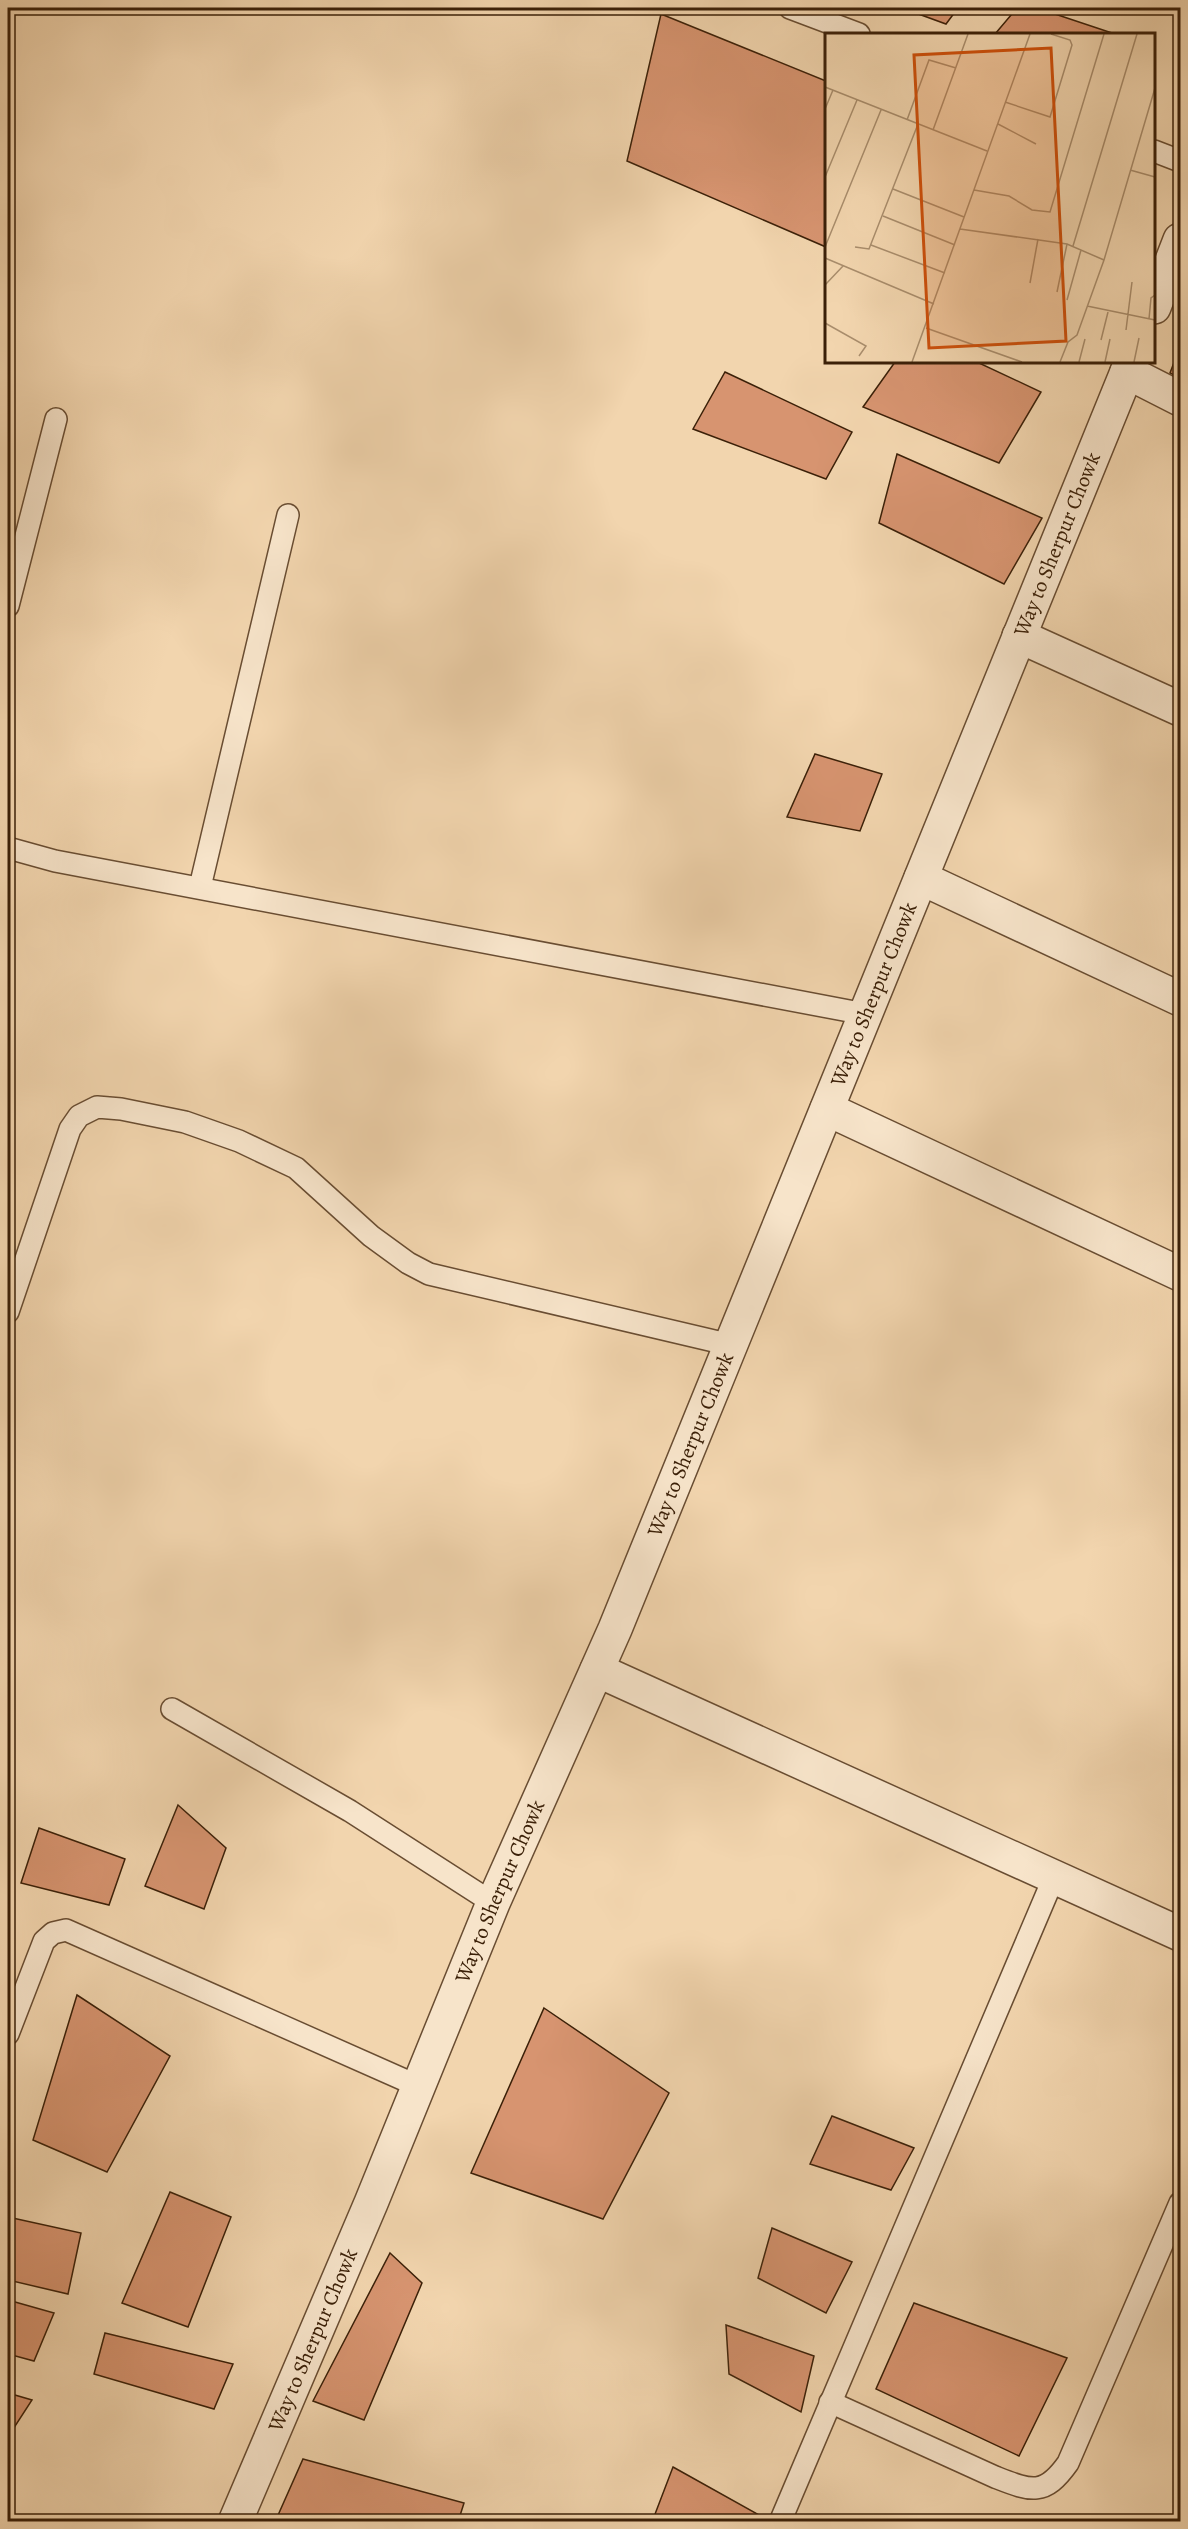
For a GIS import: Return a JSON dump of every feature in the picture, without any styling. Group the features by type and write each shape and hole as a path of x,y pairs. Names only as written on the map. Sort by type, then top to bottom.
{"street":[{"path":"1155,304 1180,240"},
{"path":"1129,367 1180,399"},
{"name":"Way to Sherpur Chowk","path":"235,2522 493,1904 597,1670 1129,367"},
{"path":"1019,636 1180,709"},
{"path":"921,878 1180,999"},
{"path":"827,1109 1180,1274"},
{"path":"597,1670 1180,1934"}],"lane":[{"path":"790,8 856,33"},
{"path":"1155,151 1180,161"},
{"path":"8,606 56,419"},
{"path":"200,887 288,514"},
{"path":"8,848 55,861 865,1014"},
{"path":"8,1312 70,1129 79,1116 97,1107 121,1109 185,1122 240,1141 296,1168 371,1236 408,1263 429,1274 731,1345"},
{"path":"171,1709 350,1810 493,1904"},
{"path":"780,2522 1054,1876"},
{"path":"8,2034 40,1946 53,1933 66,1930 418,2086"},
{"path":"830,2402 1022,2488 1040,2489 1056,2480 1068,2463 1180,2203"}],"building":[{"path":"902,8 958,8 946,24"},
{"path":"1017,8 1037,8 1112,33 996,33"},
{"path":"661,14 825,81 825,247 627,161"},
{"path":"1180,347 1180,378 1170,373"},
{"path":"894,363 979,363 1041,392 999,463 863,407"},
{"path":"725,372 852,432 826,479 693,429"},
{"path":"897,454 1042,518 1004,584 879,523"},
{"path":"815,754 882,774 860,831 787,817"},
{"path":"178,1805 226,1848 204,1909 145,1886"},
{"path":"39,1828 125,1859 109,1905 21,1883"},
{"path":"77,1995 170,2056 107,2172 33,2140"},
{"path":"544,2008 669,2093 603,2219 471,2173"},
{"path":"832,2116 914,2148 891,2190 810,2164"},
{"path":"170,2192 231,2217 188,2327 122,2303"},
{"path":"8,2217 81,2233 68,2294 8,2280"},
{"path":"772,2228 852,2262 826,2313 758,2278"},
{"path":"390,2253 422,2283 364,2420 313,2401"},
{"path":"8,2300 54,2313 34,2361 8,2354"},
{"path":"914,2303 1067,2358 1019,2456 876,2389"},
{"path":"726,2325 814,2356 801,2412 729,2374"},
{"path":"105,2333 233,2364 214,2409 94,2374"},
{"path":"8,2393 32,2400 8,2437"},
{"path":"303,2459 464,2503 458,2522 275,2522"},
{"path":"673,2467 761,2516 759,2522 652,2522"}]}
